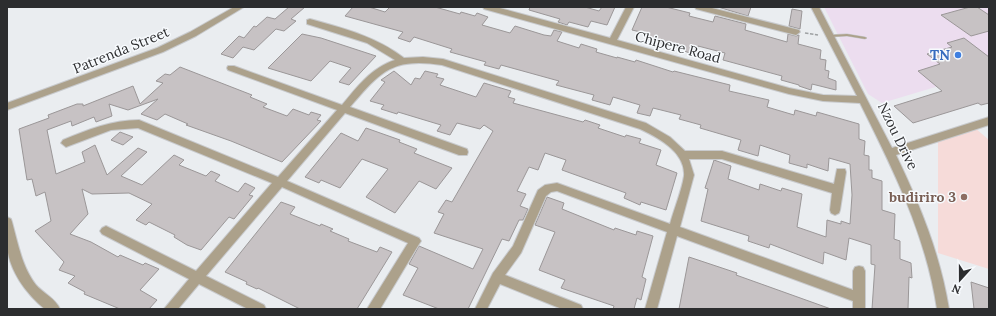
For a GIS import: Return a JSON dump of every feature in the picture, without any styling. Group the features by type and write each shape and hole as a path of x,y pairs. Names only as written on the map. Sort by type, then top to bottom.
{"street":[{"name":"Patrenda Street","path":"7,107 160,50 193,34 240,7"},
{"name":"Chipere Road","path":"486,7 612,43 795,92 823,98 864,100"},
{"path":"612,43 630,7"},
{"path":"699,7 796,32"},
{"name":"Nzou Drive","path":"815,7 864,100 912,198 930,247 938,275 943,309"},
{"path":"310,22 375,42 388,49 402,60"},
{"path":"170,309 342,110 379,70 402,60 426,59 443,62 643,126 660,134 684,155 688,163 689,175 652,309"},
{"path":"231,68 342,110 463,152"},
{"path":"890,153 989,121"},
{"path":"66,142 112,126 126,123 138,124 280,182 415,241 373,309"},
{"path":"684,155 722,155 838,190"},
{"path":"835,210 841,172"},
{"path":"481,309 497,277 516,249 542,193 549,188 557,187 859,304 859,271"},
{"path":"7,222 12,267 42,300 54,309"},
{"path":"106,230 260,309"},
{"path":"497,277 577,309"}],"lane":[{"path":"830,36 847,35 865,38"}],"path":[{"path":"796,32 830,36"}],"shaded area":[{"path":"824,7 989,7 989,71 882,103 868,94"},
{"name":"budiriro 3","path":"975,128 989,140 989,269 938,253 938,142"}],"building":[{"path":"289,7 305,7 291,19 296,21 284,31 276,29 254,50 243,47 233,58 221,54 239,36 244,38 254,26 256,27 267,17 275,19"},
{"path":"353,7 369,7 385,12 390,7 435,7 460,14 461,12 475,16 477,13 488,17 482,25 510,33 515,26 551,36 554,30 562,32 557,41 579,48 581,44 597,49 596,52 617,58 635,62 636,60 673,72 730,85 729,91 769,100 767,107 794,115 795,110 816,116 817,112 859,124 859,139 865,141 864,155 869,156 869,170 872,170 872,178 882,181 882,210 895,214 894,239 900,241 900,259 911,263 912,278 909,277 908,309 872,309 875,265 871,264 871,245 849,238 846,260 824,252 823,264 770,244 769,248 748,241 749,236 701,221 708,189 705,188 714,160 731,166 728,179 759,190 760,184 781,191 782,188 802,194 797,227 826,237 827,220 841,224 841,221 850,224 852,195 850,164 829,158 828,171 807,164 807,168 789,163 790,155 760,145 758,156 738,150 741,140 700,128 701,125 679,119 681,115 653,108 650,116 637,113 640,105 613,97 610,105 592,100 594,95 556,85 559,81 501,65 499,69 484,65 486,62 450,52 452,49 414,37 410,42 398,38 403,32 345,16"},
{"path":"530,7 585,7 599,11 602,7 615,7 607,25 591,21 588,27 569,22 567,25 558,22 560,19 529,10"},
{"path":"642,7 666,7 690,13 689,16 713,22 715,16 746,24 745,30 787,42 788,34 796,36 799,35 798,44 821,50 820,59 826,60 825,70 829,71 828,78 836,81 836,90 812,84 811,90 781,80 782,76 723,60 725,53 698,46 696,55 684,51 685,49 646,39 649,34 632,30"},
{"path":"718,7 751,7 748,16"},
{"path":"970,7 977,7 989,15 989,31 971,36 941,15"},
{"path":"792,9 802,11 800,29 789,26"},
{"path":"302,34 321,38 376,56 349,85 339,82 351,68 330,61 311,81 268,68"},
{"path":"964,38 989,57 989,103 981,105 978,103 913,123 894,106 942,91 918,71 940,64 927,54 952,47 947,43"},
{"path":"180,67 252,95 250,97 267,104 263,107 287,116 293,109 309,115 311,112 321,115 317,120 321,121 282,162 231,141 186,125 188,124 165,114 157,120 141,114 158,99 128,110 109,104 112,116 96,122 94,117 72,126 71,121 47,130 56,174 85,162 82,152 95,145 107,175 138,148 147,152 121,176 142,185 174,155 184,160 179,165 206,176 211,171 220,175 215,181 238,192 245,183 255,188 249,195 253,196 234,219 229,217 201,250 187,245 174,237 175,235 149,222 146,225 136,220 152,204 129,193 92,194 82,189 88,214 70,234 91,242 118,257 120,255 143,265 145,263 159,269 140,290 157,300 149,309 120,309 84,294 85,292 68,283 75,276 59,270 64,262 35,231 51,221 45,192 36,196 32,179 27,180 19,129 49,118 48,115 77,104 83,104 83,106 133,86 140,104 163,83 156,81 165,74 170,75"},
{"path":"394,71 411,85 415,78 420,79 425,71 438,74 436,77 444,79 440,85 476,97 484,83 511,91 508,97 515,99 513,103 583,122 585,120 600,125 598,128 625,137 626,135 641,139 639,143 661,150 656,165 677,173 666,210 641,202 640,205 624,198 626,193 562,170 566,160 545,153 538,170 529,167 517,191 526,194 520,206 528,209 523,220 519,220 509,241 502,239 468,309 439,309 403,295 418,268 409,264 419,246 473,269 483,249 434,233 444,214 438,212 446,200 452,202 493,131 484,125 480,129 457,123 450,135 437,131 441,125 398,112 397,114 381,109 384,105 370,101 385,82 381,80"},
{"path":"366,128 400,140 399,142 417,149 414,153 452,168 436,189 419,181 395,213 366,197 388,169 362,159 340,188 321,180 319,183 305,177 341,133 358,141"},
{"path":"120,132 133,137 123,145 111,140"},
{"path":"547,197 564,203 562,209 614,230 615,228 636,235 637,231 653,236 642,277 646,279 641,300 637,298 634,309 613,309 614,306 561,288 565,280 539,270 555,232 535,225"},
{"path":"281,202 295,207 290,214 320,226 321,224 333,229 330,231 349,239 348,241 377,252 380,247 392,252 357,309 300,309 258,288 257,289 246,284 247,282 225,272"},
{"path":"689,257 737,273 736,275 831,309 679,309"},
{"path":"971,282 989,288 989,309 974,309"}],"place":[{"name":"TN","path":"958,55"},
{"name":"budiriro 3","path":"964,197"}]}
